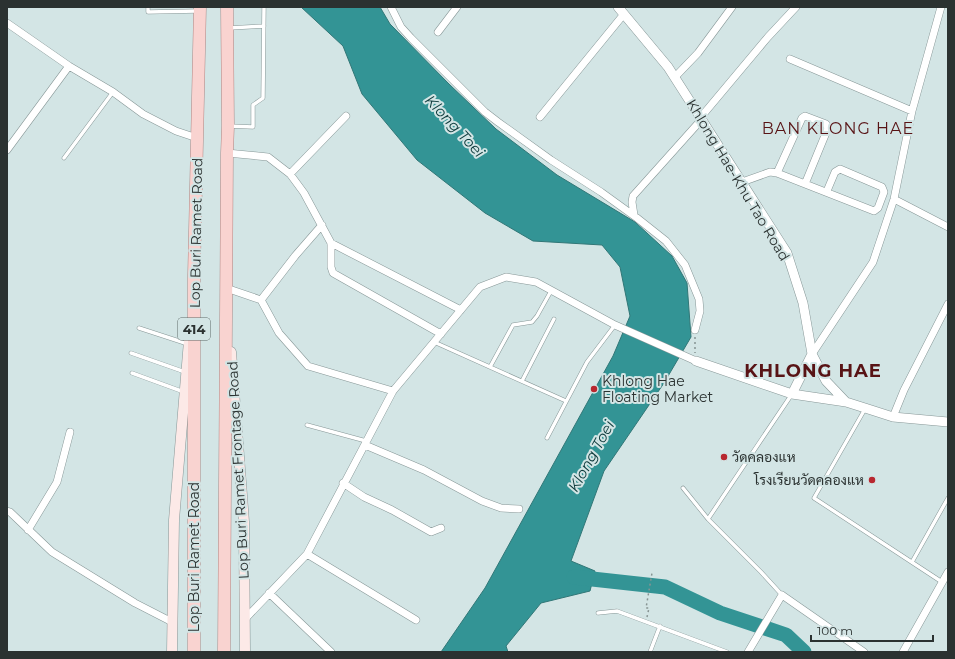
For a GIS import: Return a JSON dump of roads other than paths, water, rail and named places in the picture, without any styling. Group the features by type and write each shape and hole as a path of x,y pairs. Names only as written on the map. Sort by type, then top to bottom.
{"main road":[{"name":"Lop Buri Ramet Road","path":"224,652 228,126 227,7"},
{"name":"Lop Buri Ramet Road","path":"194,652 194,276 200,9"},
{"name":"414","path":"172,652 174,520 194,276"},
{"name":"Lop Buri Ramet Frontage Road","path":"226,288 244,522 245,652"}],"street":[{"path":"391,7 401,27 485,112 524,141 601,192 666,241 680,258 688,271 700,299 700,315 695,330"},
{"path":"438,32 457,7"},
{"path":"675,77 698,53 732,7"},
{"path":"634,216 632,202 633,196 701,118 768,37 796,7"},
{"path":"792,394 812,354 873,262 894,199 912,111 941,7"},
{"path":"540,117 621,10"},
{"name":"Khlong Hae-Khu Tao Road","path":"621,10 656,51 675,77 786,253 802,303 812,354 826,381 846,402 893,417 948,422"},
{"path":"7,23 69,66 113,92 143,114 176,131 197,138"},
{"path":"790,59 912,111"},
{"path":"7,150 69,66"},
{"path":"290,174 346,116"},
{"path":"777,173 802,117 805,116 827,124 828,128 805,184"},
{"path":"227,153 268,157 290,174 304,193 331,243 332,267 334,273 441,334"},
{"path":"742,182 770,172 777,173 827,191 874,211 878,208 884,192 882,187 840,169 835,172 827,191"},
{"path":"894,199 948,227"},
{"path":"261,300 302,247 322,225"},
{"path":"331,243 461,310"},
{"path":"245,619 307,554 393,391 480,287 506,277 536,282 619,326 696,361 792,394 846,402"},
{"path":"226,288 261,300 279,333 308,366 393,391"},
{"path":"893,417 904,390 948,304"},
{"path":"28,530 57,482 70,432"},
{"path":"366,443 424,470 482,502 501,508 518,509"},
{"path":"344,484 364,497 392,510 431,532 441,528"},
{"path":"7,511 10,512 52,552 135,603 172,622"},
{"path":"307,554 416,620"},
{"path":"903,652 945,583 948,572"},
{"path":"269,593 331,652"},
{"path":"749,650 782,595 864,652"}],"lane":[{"path":"148,7 148,12 200,9"},
{"path":"228,126 253,127 253,105 263,98 264,7"},
{"path":"227,28 264,26"},
{"path":"64,158 113,92"},
{"path":"490,367 513,325 532,322 552,291"},
{"path":"522,381 554,319"},
{"path":"547,438 587,362 619,326"},
{"path":"139,328 189,344"},
{"path":"434,342 566,401"},
{"path":"131,353 186,373"},
{"path":"132,373 185,392"},
{"path":"708,519 792,394"},
{"path":"865,408 814,498 945,583"},
{"path":"307,425 366,443"},
{"path":"684,488 708,519 762,572 782,595"},
{"path":"912,562 948,498"},
{"path":"598,613 617,611 727,652"},
{"path":"650,652 660,626"}],"water":[{"path":"301,7 380,7 390,24 496,129 557,175 635,222 672,256 687,283 691,337 664,383 604,471 571,561 595,571 590,591 541,603 506,646 508,652 441,652 485,588 613,356 630,316 620,267 602,245 533,241 485,213 417,160 362,94 343,46"}],"waterway":[{"name":"Klong Toei","path":"574,577 665,587 720,613 786,635 804,652"}],"place":[{"name":"Khlong Hae Floating Market","path":"594,389"},
{"name":"วัดคลองแห","path":"724,457"},
{"name":"โรงเรียนวัดคลองแห","path":"872,480"}],"district":[{"name":"BAN KLONG HAE","path":"838,128"},
{"name":"KHLONG HAE","path":"813,371"}]}
